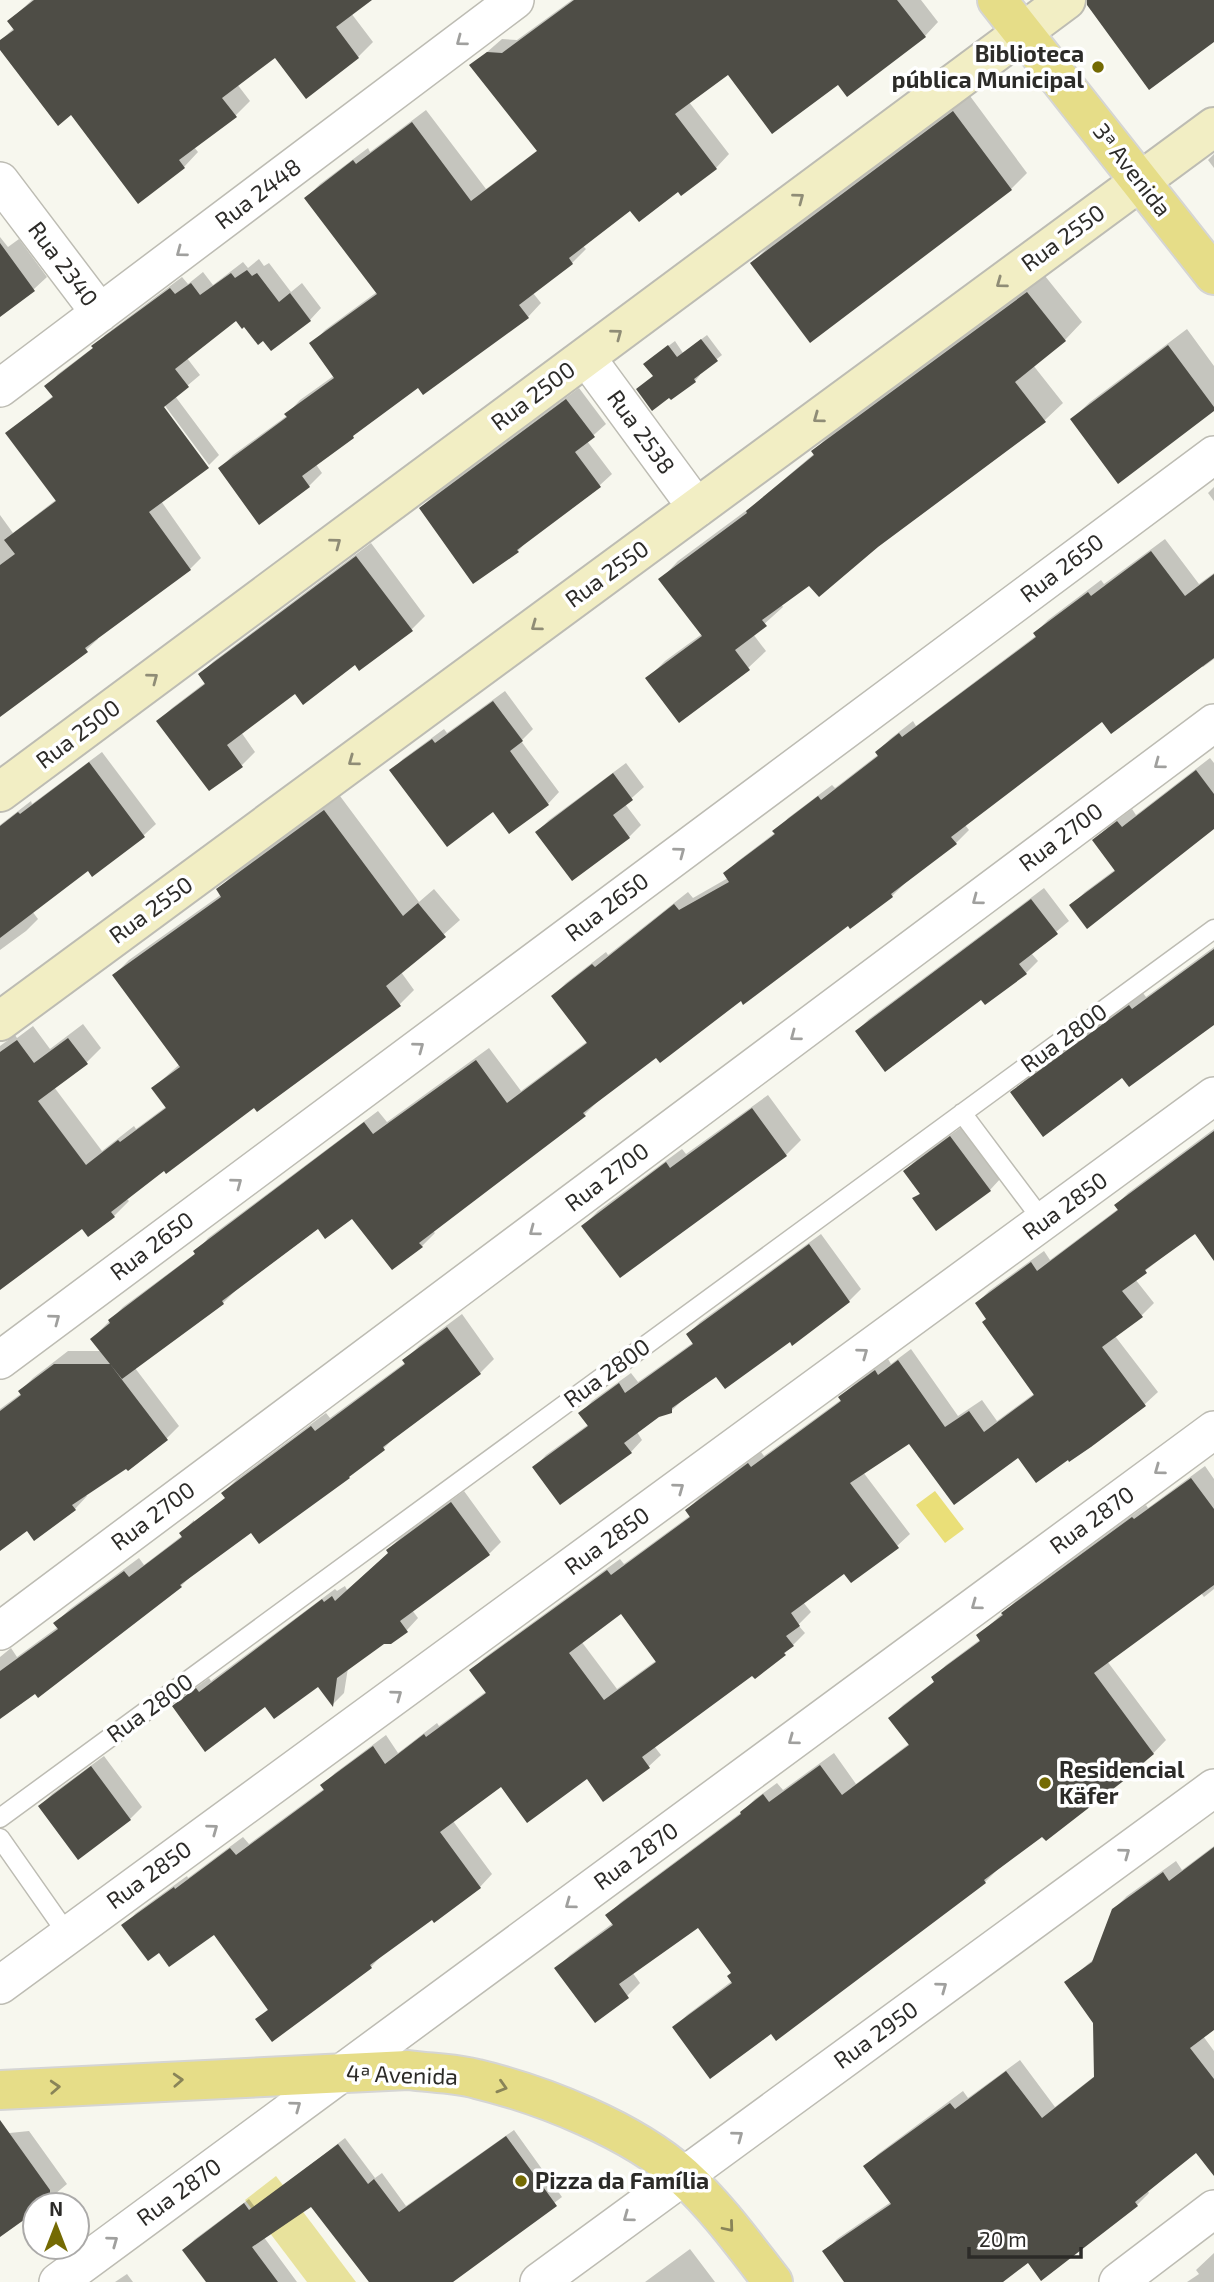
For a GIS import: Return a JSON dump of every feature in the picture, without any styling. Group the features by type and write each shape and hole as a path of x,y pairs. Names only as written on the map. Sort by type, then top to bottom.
{"main road":[{"name":"3ª Avenida","path":"997,0 1214,275"},
{"name":"Rua 2500","path":"0,792 1066,0"},
{"name":"Rua 2550","path":"0,1021 1214,127"},
{"name":"4ª Avenida","path":"0,2090 408,2070 475,2078 545,2100 607,2127 657,2157 683,2176 728,2225 774,2282"}],"street":[{"name":"Rua 2448","path":"0,388 515,0"},
{"name":"Rua 2340","path":"0,181 100,313"},
{"name":"Rua 2538","path":"586,357 697,508"},
{"name":"Rua 2650","path":"0,1360 1214,455"},
{"name":"Rua 2700","path":"0,1631 1214,723"},
{"name":"Rua 2850","path":"0,1985 1214,1096"},
{"name":"Rua 2870","path":"58,2282 1214,1430"},
{"name":"Rua 2950","path":"539,2282 1214,1788"},
{"path":"1118,2282 1214,2209"}],"lane":[{"name":"Rua 2800","path":"0,1818 1214,929"},
{"path":"962,1114 1043,1222"},
{"path":"0,1838 68,1935"}],"shaded area":[{"path":"935,1491 964,1529 945,1543 916,1505"},
{"path":"276,2176 356,2282 307,2282 245,2200"}],"building":[{"path":"34,0 372,0 336,27 359,58 306,99 275,58 222,98 237,117 179,160 185,168 138,204 71,115 58,126 0,50 0,40 14,30 7,21"},
{"path":"574,0 897,0 926,37 847,97 838,85 772,134 728,75 675,114 717,169 681,196 678,192 639,222 630,211 569,258 573,264 519,305 529,318 423,395 418,388 353,436 354,438 302,476 310,487 259,525 218,468 287,417 284,414 334,378 309,343 377,294 304,198 353,160 356,164 412,122 471,201 537,151 469,65 487,52 502,53"},
{"path":"1087,0 1214,0 1214,42 1149,90 1087,5"},
{"path":"953,111 1012,190 810,343 750,263"},
{"path":"0,243 35,291 0,317"},
{"path":"247,270 252,276 257,273 279,302 290,293 311,321 271,351 263,341 258,345 236,321 175,369 189,387 164,407 209,468 149,512 191,570 85,648 88,652 0,717 0,565 15,554 4,540 56,501 5,433 53,397 44,386 93,348 91,346 170,288 175,294 191,283 200,295 231,273 235,278"},
{"path":"1027,292 1066,341 1015,382 1046,422 878,547 819,597 809,586 762,620 767,626 735,650 750,670 679,723 645,678 702,636 658,579 747,513 746,511 814,455 811,451"},
{"path":"701,339 718,361 694,379 696,382 652,411 636,389 653,376 643,364 668,345 677,357"},
{"path":"1168,345 1214,407 1214,411 1118,484 1070,419"},
{"path":"566,399 595,437 575,452 601,487 517,550 519,552 473,584 419,508"},
{"path":"1151,551 1185,596 1214,574 1214,658 1111,734 1102,722 951,837 957,844 891,894 893,897 850,929 848,926 743,1005 741,1001 660,1063 656,1058 583,1113 586,1116 419,1243 423,1247 392,1270 352,1219 325,1239 318,1229 222,1301 224,1304 122,1379 90,1339 110,1323 108,1320 195,1254 193,1251 364,1122 373,1134 476,1060 507,1103 587,1043 551,996 592,964 595,967 674,904 679,910 729,882 723,873 775,834 772,831 818,796 821,800 878,756 875,752 899,733 902,737 1036,637 1033,633 1088,592 1091,596"},
{"path":"356,556 413,631 359,671 355,665 303,705 295,694 227,745 243,767 209,791 156,721 205,684 198,674"},
{"path":"493,701 523,741 510,751 549,805 509,834 493,812 447,847 389,770 432,739 435,743"},
{"path":"89,762 145,837 92,877 88,871 0,938 0,826"},
{"path":"1196,770 1214,794 1214,829 1087,929 1069,905 1115,871 1092,840 1117,821 1122,827"},
{"path":"613,773 633,800 613,815 630,838 572,881 535,832"},
{"path":"324,810 403,916 418,903 446,937 386,986 401,1006 257,1112 254,1108 166,1174 164,1171 111,1212 115,1217 88,1237 82,1229 0,1290 0,1052 17,1040 34,1063 68,1038 88,1064 38,1101 86,1165 166,1108 151,1088 180,1067 112,975 221,897 216,889"},
{"path":"1031,899 1058,934 1019,964 1027,974 985,1005 981,1000 885,1072 855,1031"},
{"path":"1214,949 1214,1025 1129,1087 1122,1078 1043,1137 1010,1092 1129,1005 1132,1009"},
{"path":"752,1108 787,1156 620,1278 581,1226 666,1162 670,1168"},
{"path":"1214,1131 1214,1261 1195,1234 1145,1270 1147,1273 1122,1291 1143,1317 1102,1347 1146,1406 1036,1483 1018,1458 954,1505 909,1444 850,1483 899,1548 851,1583 844,1574 791,1613 800,1626 786,1636 794,1646 784,1653 786,1655 755,1679 752,1676 642,1757 650,1768 603,1802 587,1779 527,1823 501,1787 440,1832 481,1888 370,1965 372,1968 272,2042 255,2019 268,2010 214,1935 169,1967 159,1953 148,1961 121,1925 230,1848 236,1855 324,1790 320,1785 373,1746 385,1764 424,1734 426,1737 486,1693 469,1670 607,1570 611,1575 690,1517 685,1510 748,1463 751,1467 841,1401 838,1397 875,1370 878,1375 898,1360 945,1427 969,1411 984,1432 1034,1395 982,1322 986,1319 975,1303 1031,1262 1037,1271 1118,1210 1114,1205","holes":["621,1614 656,1662 604,1700 569,1653"]},
{"path":"950,1136 991,1191 936,1231 912,1198 920,1194 903,1171"},
{"path":"809,1244 850,1302 792,1346 790,1342 725,1389 716,1377 672,1408 672,1413 659,1417 624,1443 632,1453 560,1505 532,1467 588,1426 578,1413 619,1383 625,1393 693,1344 686,1334"},
{"path":"447,1327 481,1374 383,1447 385,1450 350,1478 259,1544 251,1533 180,1585 182,1587 38,1698 35,1694 0,1719 0,1671 58,1629 53,1623 124,1571 129,1577 182,1537 179,1533 225,1498 221,1493 311,1426 315,1431 405,1364 402,1360"},
{"path":"54,1364 110,1364 168,1440 128,1471 126,1469 72,1505 76,1510 34,1541 27,1531 0,1551 0,1411 21,1395 18,1391"},
{"path":"1191,1478 1214,1509 1214,1585 1094,1673 1154,1754 1144,1765 1046,1841 1042,1837 984,1880 986,1883 776,2041 771,2034 710,2079 672,2027 732,1983 727,1976 731,1973 698,1928 619,1984 629,1998 595,2023 554,1968 613,1925 605,1915 741,1814 740,1812 763,1794 769,1802 820,1765 842,1795 909,1745 888,1718 934,1682 931,1677 980,1641 976,1635 1003,1615 1001,1613 1132,1517 1134,1519"},
{"path":"451,1502 490,1555 400,1621 408,1632 391,1644 384,1644 337,1678 333,1707 318,1687 274,1719 265,1707 205,1752 172,1706 196,1688 199,1692 322,1599 324,1602 332,1596 335,1601 388,1553 386,1550"},
{"path":"91,1766 131,1820 78,1860 38,1806"},
{"path":"1214,1847 1214,2030 1190,2048 1214,2079 1214,2176 1196,2153 1135,2202 1138,2206 1041,2281 1028,2263 1003,2282 844,2282 822,2251 891,2204 863,2166 950,2103 955,2109 1006,2071 1042,2118 1094,2077 1093,2023 1064,1982 1092,1962 1112,1909 1163,1872 1169,1881"},
{"path":"0,2120 50,2191 21,2191 21,2222 0,2237"},
{"path":"506,2136 557,2206 453,2282 369,2282 311,2207 252,2247 278,2282 206,2282 182,2250 244,2203 249,2210 338,2144 368,2184 374,2179 399,2212"}],"place":[{"name":"Biblioteca pública Municipal","path":"1098,67"},
{"name":"Residencial Käfer","path":"1045,1783"},
{"name":"Pizza da Família","path":"521,2181"}]}
